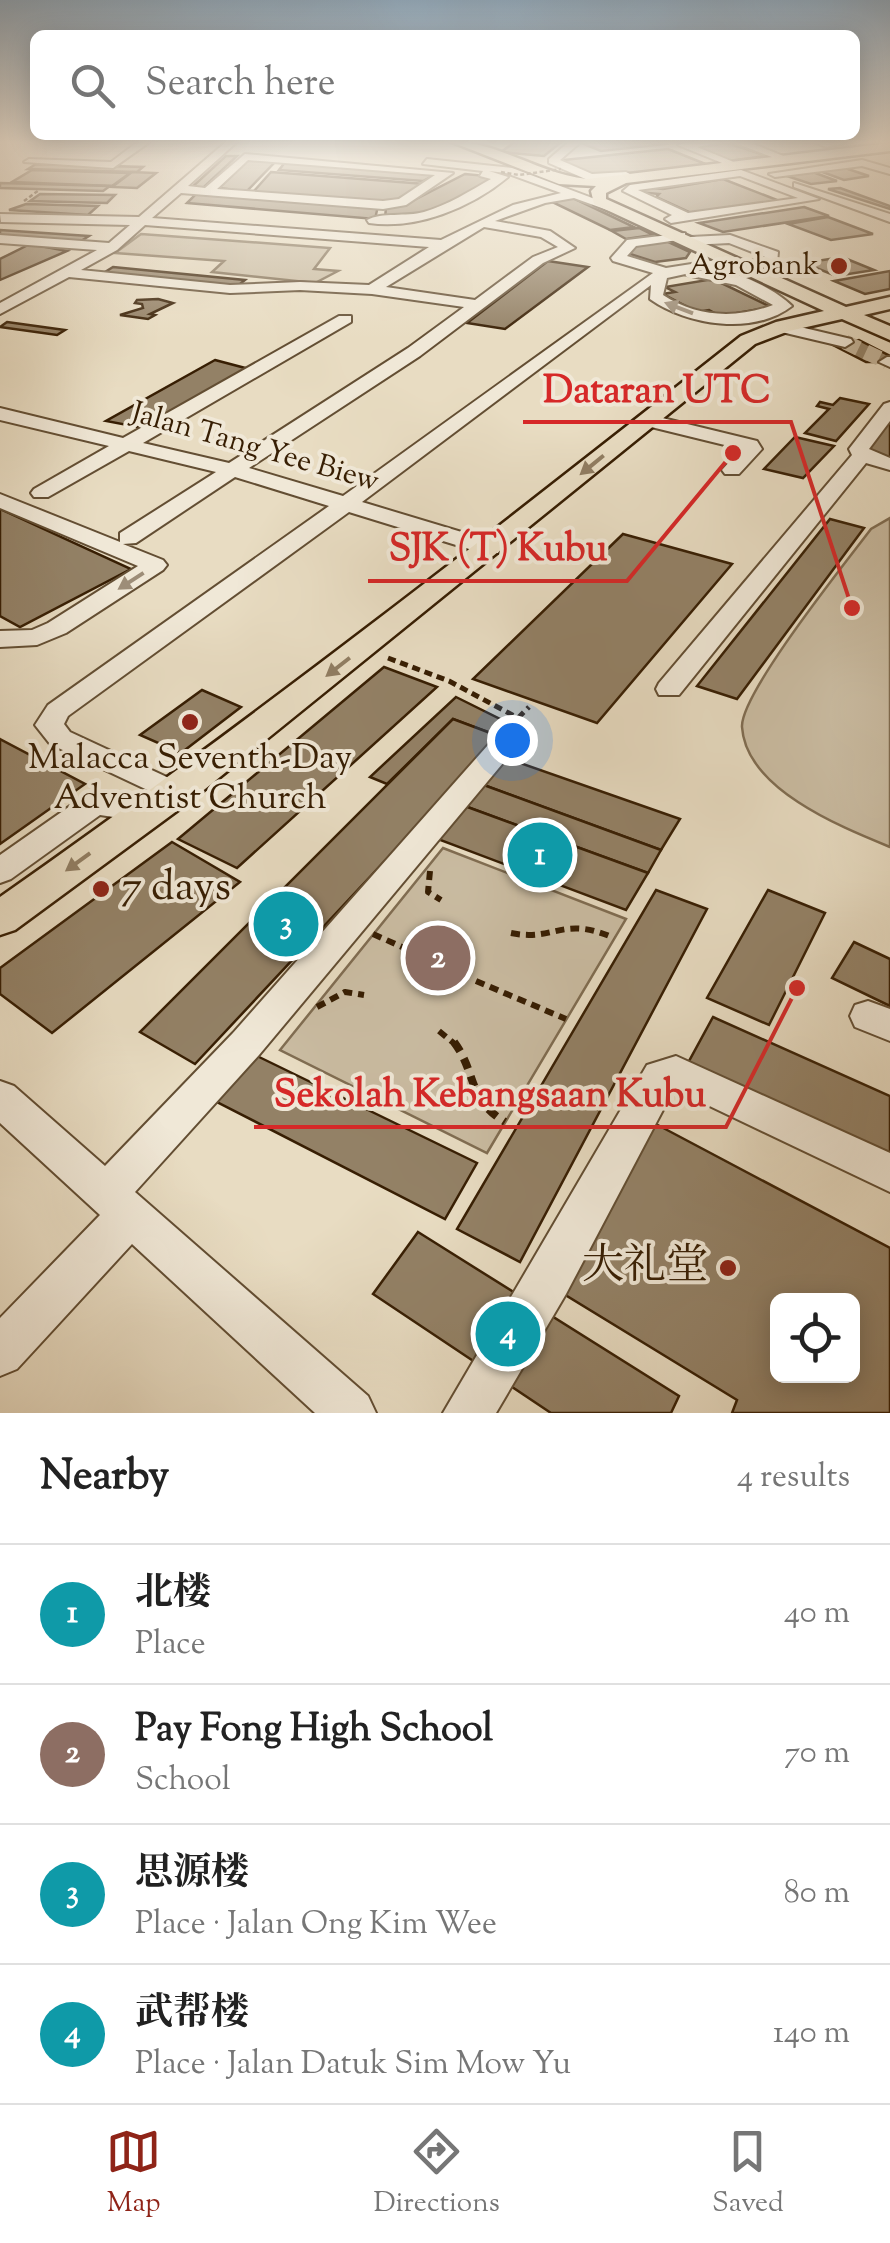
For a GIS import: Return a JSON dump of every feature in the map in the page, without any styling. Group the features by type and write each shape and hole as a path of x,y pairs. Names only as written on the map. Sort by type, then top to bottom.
{"main road":[{"path":"614,208 890,334"},
{"path":"0,919 175,793 490,548 748,340 781,326 890,303"},
{"path":"781,326 841,326 890,334"}],"street":[{"path":"0,309 112,247 153,207"},
{"path":"216,207 321,216"},
{"path":"380,220 383,207"},
{"path":"360,219 435,215 450,207"},
{"path":"372,290 444,244 515,207"},
{"path":"666,207 688,217"},
{"path":"648,222 758,207"},
{"path":"1,218 141,220 444,244"},
{"path":"128,538 414,352 473,304 538,260 568,248 545,234 484,223"},
{"path":"175,793 60,738 49,725 58,711 660,277 738,263 770,262 774,255 730,238 632,243 618,258 660,277 711,273 784,306 731,319 688,313 655,296 660,277"},
{"path":"0,239 112,247"},
{"path":"0,255 29,241"},
{"path":"4,290 82,245"},
{"path":"70,273 230,289 300,286 372,290 473,304"},
{"path":"4,290 22,298"},
{"path":"41,493 345,319"},
{"path":"781,326 845,342"},
{"path":"862,456 859,449 890,408"},
{"name":"Jalan Tang Yee Biew","path":"0,414 232,470 490,548"},
{"path":"646,420 750,445 752,449 732,470"},
{"path":"862,456 890,464"},
{"path":"669,688 862,456"},
{"path":"0,500 155,564 57,628 37,637 0,639"},
{"path":"0,1352 246,1044 498,751"},
{"path":"0,872 94,804 147,812"},
{"path":"468,1413 550,1278 660,1077 676,1072 890,1172"},
{"path":"2,1104 119,1203 352,1413"}],"path":[{"path":"362,648 449,682 518,718"},
{"path":"498,751 529,706"},
{"path":"510,933 543,936 570,925 584,926 614,938"},
{"path":"476,980 566,1020"},
{"path":"439,1031 456,1041 467,1057 472,1093 481,1108 506,1122"}],"shaded area":[{"path":"141,234 330,248 314,269 338,271 315,283 212,272 224,261 115,253"},
{"path":"890,518 890,847 823,817 778,787 747,749 742,727 758,687 796,628 871,529"},
{"path":"443,848 626,919 487,1153 280,1050"}],"building":[{"path":"18,207 97,207 88,215 9,210"},
{"path":"233,207 378,207 375,219"},
{"path":"386,207 444,207 433,213 385,219"},
{"path":"562,207 592,207 634,227 610,230"},
{"path":"678,207 745,207 693,214"},
{"path":"804,207 829,216 723,232 699,223"},
{"path":"828,217 873,234 831,240 788,224"},
{"path":"639,228 653,235 626,239 612,231"},
{"path":"0,230 89,236 81,241 0,236"},
{"path":"662,239 690,252 686,258 655,262 624,252 636,243"},
{"path":"30,244 67,251 0,280 0,259"},
{"name":"Agrobank","path":"842,257 874,270 836,276 804,263"},
{"path":"548,261 588,267 505,329 467,323"},
{"path":"113,267 245,280 235,288 102,274"},
{"path":"890,271 890,289 865,294 834,281"},
{"path":"713,279 771,307 720,316 709,310 697,312 663,294 675,292 665,287"},
{"path":"137,300 173,303 150,314 155,315 148,319 120,315 143,308 135,303"},
{"path":"7,322 65,330 57,335 0,327"},
{"path":"859,340 890,356 890,362 866,362 833,345"},
{"path":"215,360 249,369 143,428 106,421"},
{"path":"840,398 869,404 836,441 805,433 829,409 817,406 820,402 833,405"},
{"path":"890,420 890,460 866,450"},
{"path":"795,437 834,446 803,478 764,469"},
{"path":"0,509 131,569 20,627 0,616"},
{"path":"830,519 864,528 737,699 697,686"},
{"path":"623,534 732,564 597,723 473,679"},
{"path":"384,667 437,687 237,868 178,839"},
{"path":"202,690 241,707 181,753 140,735"},
{"path":"456,697 508,723 496,735 453,719 387,784 370,777"},
{"path":"453,719 501,737 195,1064 140,1032"},
{"path":"0,739 85,784 0,844"},
{"path":"503,757 680,819 661,850 481,784"},
{"path":"481,784 661,850 648,873 462,805"},
{"path":"462,805 648,873 626,910 435,838"},
{"path":"172,842 240,882 52,1033 0,994 0,968"},
{"path":"656,890 707,909 520,1262 457,1229"},
{"path":"768,890 825,913 769,1025 707,998"},
{"path":"854,942 890,959 890,1006 832,978"},
{"path":"713,1017 890,1096 890,1158 688,1063"},
{"path":"255,1055 477,1163 445,1219 217,1102"},
{"name":"大礼堂","path":"652,1122 890,1248 890,1413 732,1413 737,1400 554,1288"},
{"path":"418,1232 679,1396 671,1413 551,1413 373,1294"}],"tunnel":[{"path":"845,342 887,362"}],"place":[{"name":"Agrobank","path":"839,266"},
{"name":"SJK (T) Kubu","path":"733,453"},
{"name":"Dataran UTC","path":"852,608"},
{"name":"Malacca Seventh-Day Adventist Church","path":"190,722"},
{"name":"北楼","path":"540,855"},
{"name":"7 days","path":"101,889"},
{"name":"思源楼","path":"286,924"},
{"name":"Pay Fong High School","path":"438,958"},
{"name":"Sekolah Kebangsaan Kubu","path":"797,988"},
{"name":"大礼堂","path":"728,1268"},
{"name":"武帮楼","path":"508,1334"}]}
